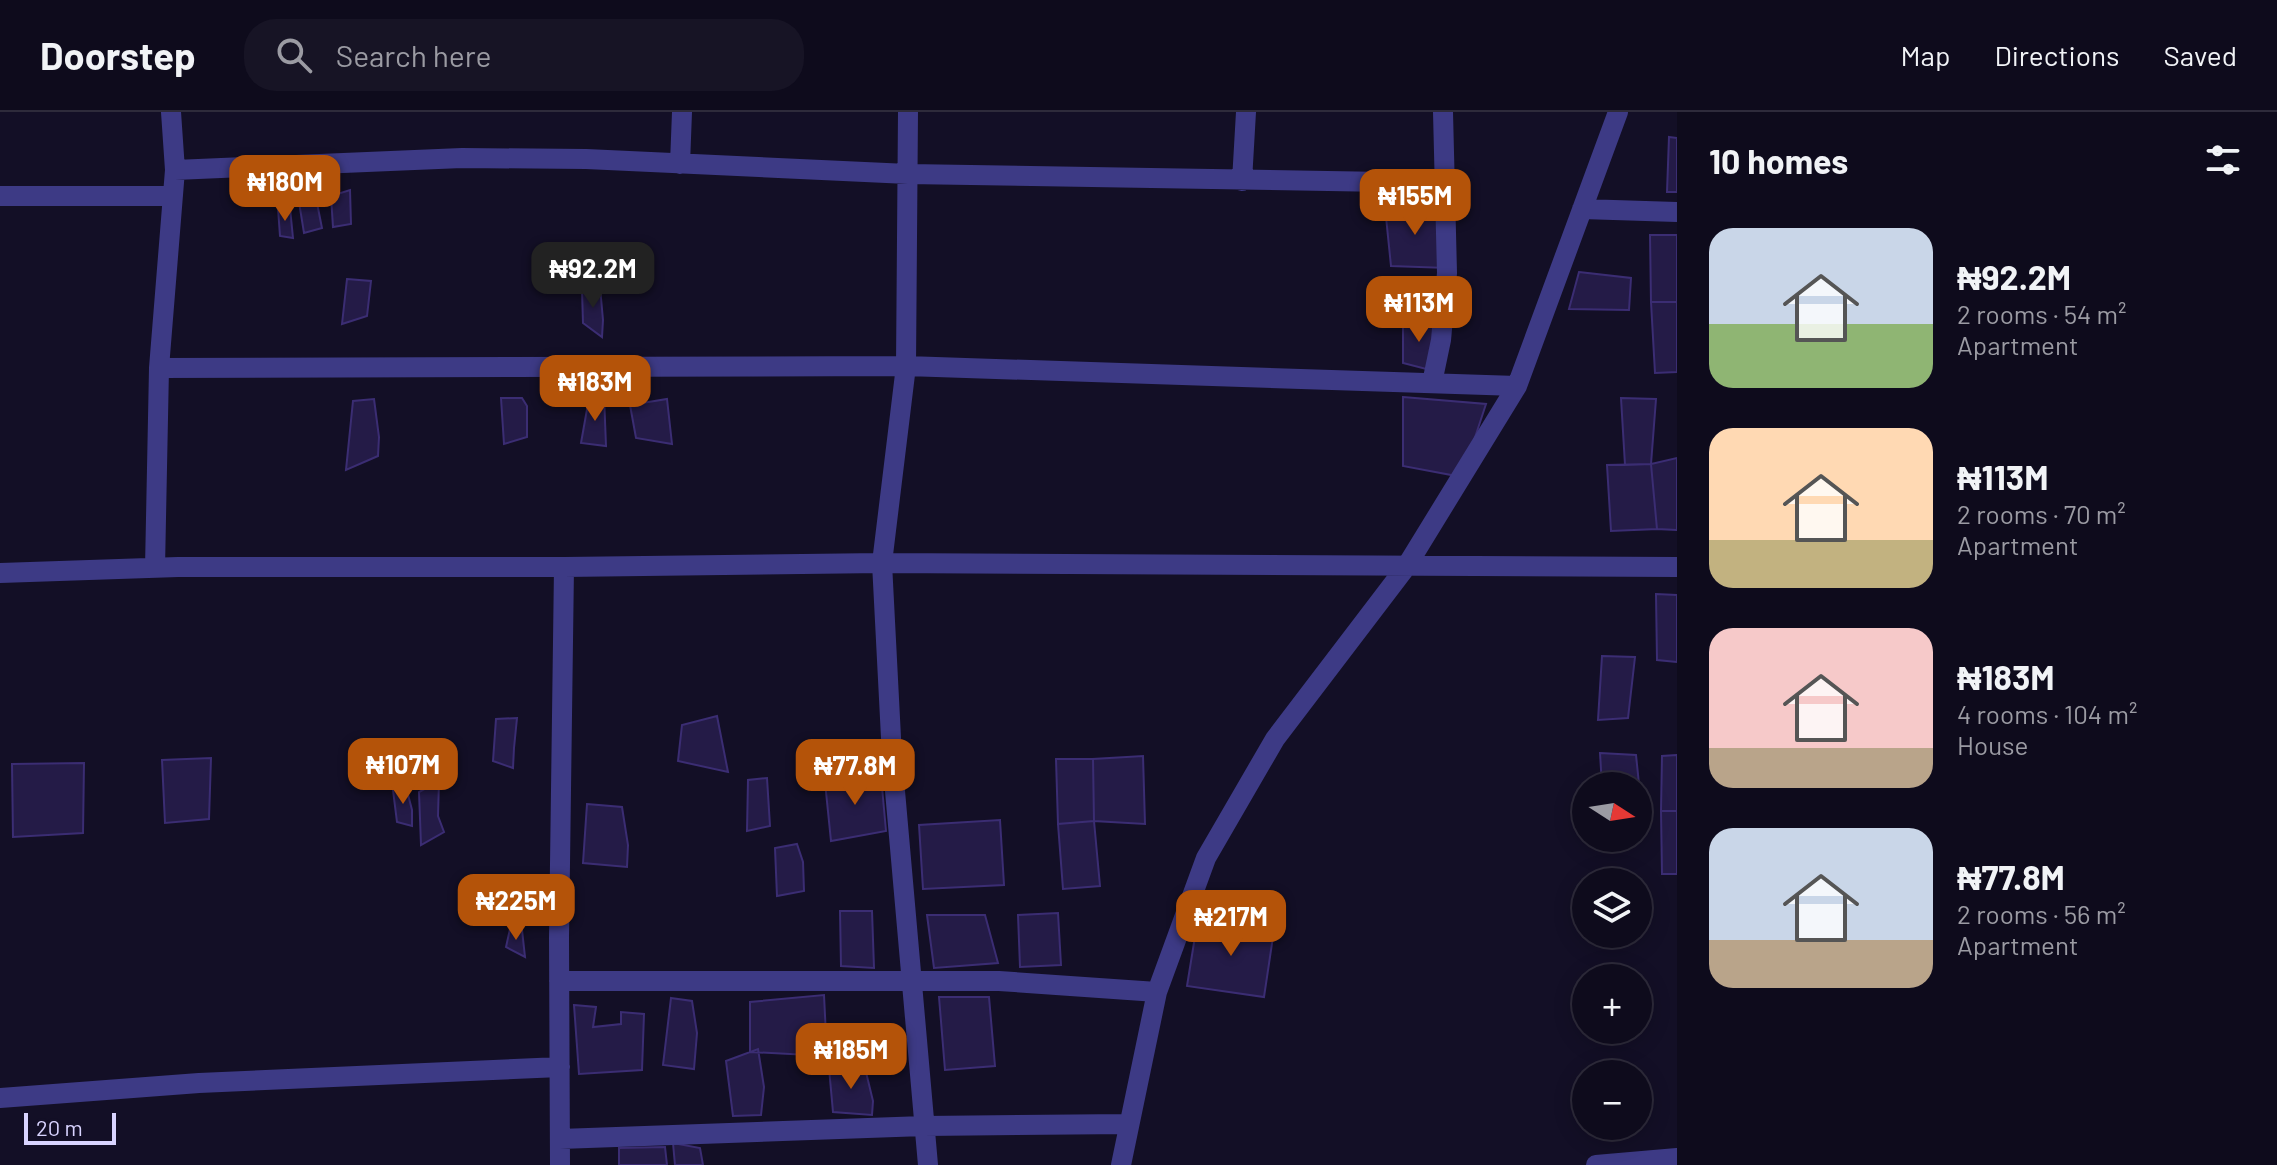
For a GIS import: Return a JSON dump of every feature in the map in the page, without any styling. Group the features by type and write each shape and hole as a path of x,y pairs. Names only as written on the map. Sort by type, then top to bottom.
{"street":[{"path":"155,568 159,368 175,170 171,112"},
{"path":"680,164 682,112"},
{"path":"908,112 906,366 882,563 892,757 928,1165"},
{"path":"1242,181 1246,112"},
{"path":"1432,383 1441,340 1447,273 1443,112"},
{"path":"1121,1165 1157,992 1206,858 1275,739 1406,567 1517,386 1618,112"},
{"path":"175,170 462,158 908,174 1444,183"},
{"path":"0,196 173,196"},
{"path":"1582,209 1677,212"},
{"path":"159,368 906,366 1517,386"},
{"path":"0,573 155,568 882,563 1677,567"},
{"path":"560,1165 564,567"},
{"path":"559,981 999,981 1157,992"},
{"path":"0,1098 199,1083 560,1067"},
{"path":"560,1139 924,1126 1129,1124"},
{"path":"1596,1165 1677,1158"}],"building":[{"path":"1669,137 1677,138 1677,192 1667,192"},
{"path":"350,190 351,224 333,227 331,196"},
{"path":"298,196 316,198 322,228 304,233"},
{"path":"1436,205 1447,268 1391,266 1385,207"},
{"path":"278,208 290,208 293,238 280,236"},
{"path":"1650,235 1677,235 1677,302 1651,302"},
{"path":"1579,272 1631,278 1629,310 1569,309"},
{"path":"347,279 371,281 367,316 342,324"},
{"path":"600,287 602,337 583,323 582,290"},
{"path":"1651,302 1677,302 1677,372 1655,373"},
{"path":"1403,319 1435,325 1434,371 1403,363"},
{"path":"604,395 606,446 581,443 589,398"},
{"path":"1403,397 1486,404 1462,477 1403,466"},
{"path":"501,398 522,398 527,406 527,437 504,444"},
{"path":"1621,398 1656,399 1651,464 1625,465"},
{"path":"374,399 378,456 346,470 353,401"},
{"path":"667,399 672,444 636,438 630,405"},
{"path":"1677,458 1677,530 1657,529 1651,464"},
{"path":"1651,464 1657,529 1611,531 1607,465"},
{"path":"1656,594 1677,595 1677,662 1657,660"},
{"path":"1602,656 1635,657 1628,718 1598,720"},
{"path":"717,716 728,772 678,761 682,725"},
{"path":"517,718 513,768 493,761 496,719"},
{"path":"1600,753 1636,755 1638,772 1601,772"},
{"path":"1677,755 1677,811 1661,811 1662,756"},
{"path":"1143,756 1145,824 1094,821 1093,759"},
{"path":"211,758 209,819 165,823 162,760"},
{"path":"1056,759 1093,759 1094,821 1058,824"},
{"path":"84,763 83,833 13,837 12,764"},
{"path":"881,776 886,831 831,841 825,782"},
{"path":"767,778 770,826 747,831 748,780"},
{"path":"439,781 438,816 444,832 421,845 419,792"},
{"path":"405,783 412,810 412,826 397,822 393,790"},
{"path":"587,804 622,807 628,845 627,867 583,863"},
{"path":"1661,811 1677,811 1677,874 1662,874"},
{"path":"1000,820 1004,885 923,889 919,825"},
{"path":"1094,821 1100,886 1063,889 1058,824"},
{"path":"797,844 803,862 804,891 777,896 775,848"},
{"path":"840,911 872,911 874,968 841,966"},
{"path":"1058,913 1061,965 1020,967 1018,915"},
{"path":"927,915 985,915 998,963 934,968"},
{"path":"1198,918 1274,930 1264,997 1187,986"},
{"path":"510,929 522,930 525,957 506,947"},
{"path":"824,995 827,1056 750,1052 750,1002"},
{"path":"939,997 989,997 995,1066 945,1070"},
{"path":"671,998 692,1001 697,1033 694,1069 663,1065"},
{"path":"574,1005 596,1007 593,1027 621,1024 621,1012 644,1014 642,1070 579,1074"},
{"path":"758,1049 764,1087 761,1115 733,1116 726,1061"},
{"path":"829,1068 865,1068 873,1101 872,1115 833,1112"},
{"path":"673,1143 700,1148 703,1165 675,1165"},
{"path":"665,1147 667,1165 619,1165 619,1148"}]}
